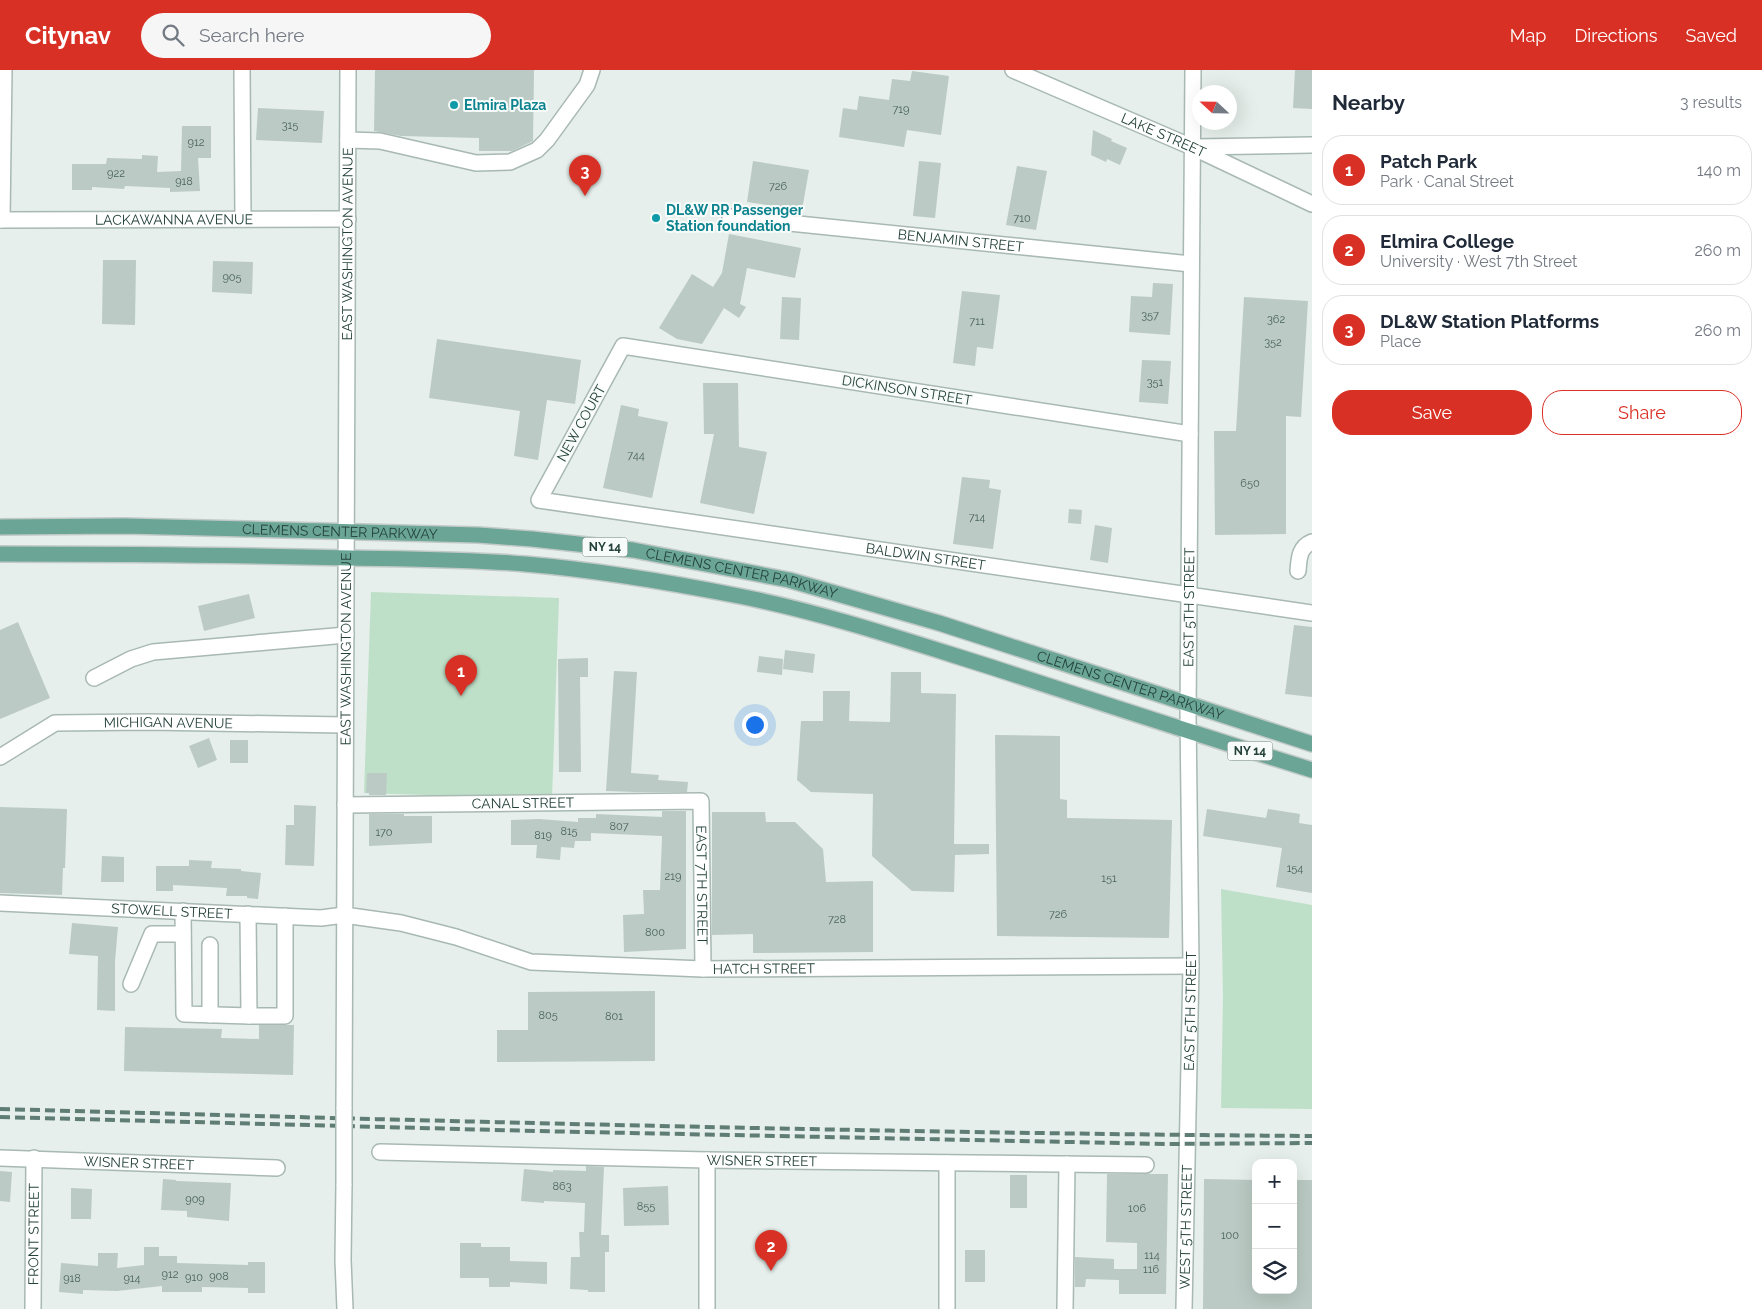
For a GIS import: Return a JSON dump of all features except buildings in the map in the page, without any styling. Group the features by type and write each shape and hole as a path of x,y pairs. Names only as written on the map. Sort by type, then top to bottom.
{"main road":[{"name":"CLEMENS CENTER PARKWAY","path":"0,527 125,526 478,535 633,550 789,580 939,623 1312,744"},
{"name":"CLEMENS CENTER PARKWAY","path":"0,554 180,554 485,561 639,578 791,607 869,628 1188,732 1312,770"}],"street":[{"path":"1,220 4,70"},
{"path":"242,70 243,219"},
{"name":"EAST WASHINGTON AVENUE","path":"345,1309 343,1260 348,70"},
{"path":"348,140 380,141 476,163 510,162 538,150 547,140 586,85 592,70"},
{"name":"LAKE STREET","path":"1013,70 1192,147 1312,204"},
{"name":"EAST 5TH STREET","path":"1186,1143 1191,966 1188,704 1193,70"},
{"path":"1192,147 1312,145"},
{"name":"BENJAMIN STREET","path":"730,217 1192,264"},
{"name":"LACKAWANNA AVENUE","path":"1,220 348,219"},
{"name":"DICKINSON STREET","path":"623,346 1190,434"},
{"name":"NEW COURT","path":"539,500 623,346"},
{"name":"BALDWIN STREET","path":"539,500 1312,613"},
{"path":"1298,571 1298,559 1302,550 1312,542"},
{"path":"94,678 131,659 153,652 346,636"},
{"name":"MICHIGAN AVENUE","path":"0,757 55,723 148,722 345,725"},
{"name":"CANAL STREET","path":"345,805 701,801"},
{"name":"EAST 7TH STREET","path":"701,801 703,969"},
{"name":"STOWELL STREET","path":"0,903 321,918 344,915"},
{"path":"131,984 152,934 152,910"},
{"path":"183,911 184,1014 285,1016 285,916"},
{"path":"248,914 249,1016"},
{"name":"HATCH STREET","path":"344,915 410,926 456,937 531,962 703,969 1191,966"},
{"path":"152,934 183,934"},
{"path":"210,945 210,1015"},
{"name":"WEST 5TH STREET","path":"1184,1309 1186,1143"},
{"name":"WISNER STREET","path":"380,1152 707,1160 1146,1165"},
{"name":"WISNER STREET","path":"0,1158 277,1168"},
{"name":"FRONT STREET","path":"33,1309 34,1158"},
{"path":"707,1160 707,1309"},
{"path":"947,1163 947,1309"},
{"path":"1065,1309 1067,1164"}],"green space":[{"path":"371,592 559,598 552,799 364,793"},
{"path":"1221,889 1312,905 1312,1109 1221,1108 1223,998"}],"railway":[{"path":"0,1109 820,1129 1312,1136"},
{"path":"0,1117 536,1131 1166,1144 1312,1143"}],"place":[{"name":"Elmira Plaza","path":"454,105"},
{"name":"DL&W Station Platforms","path":"585,196"},
{"name":"DL&W RR Passenger Station foundation","path":"656,218"},
{"name":"Patch Park","path":"461,696"},
{"name":"Elmira College","path":"771,1271"}]}
